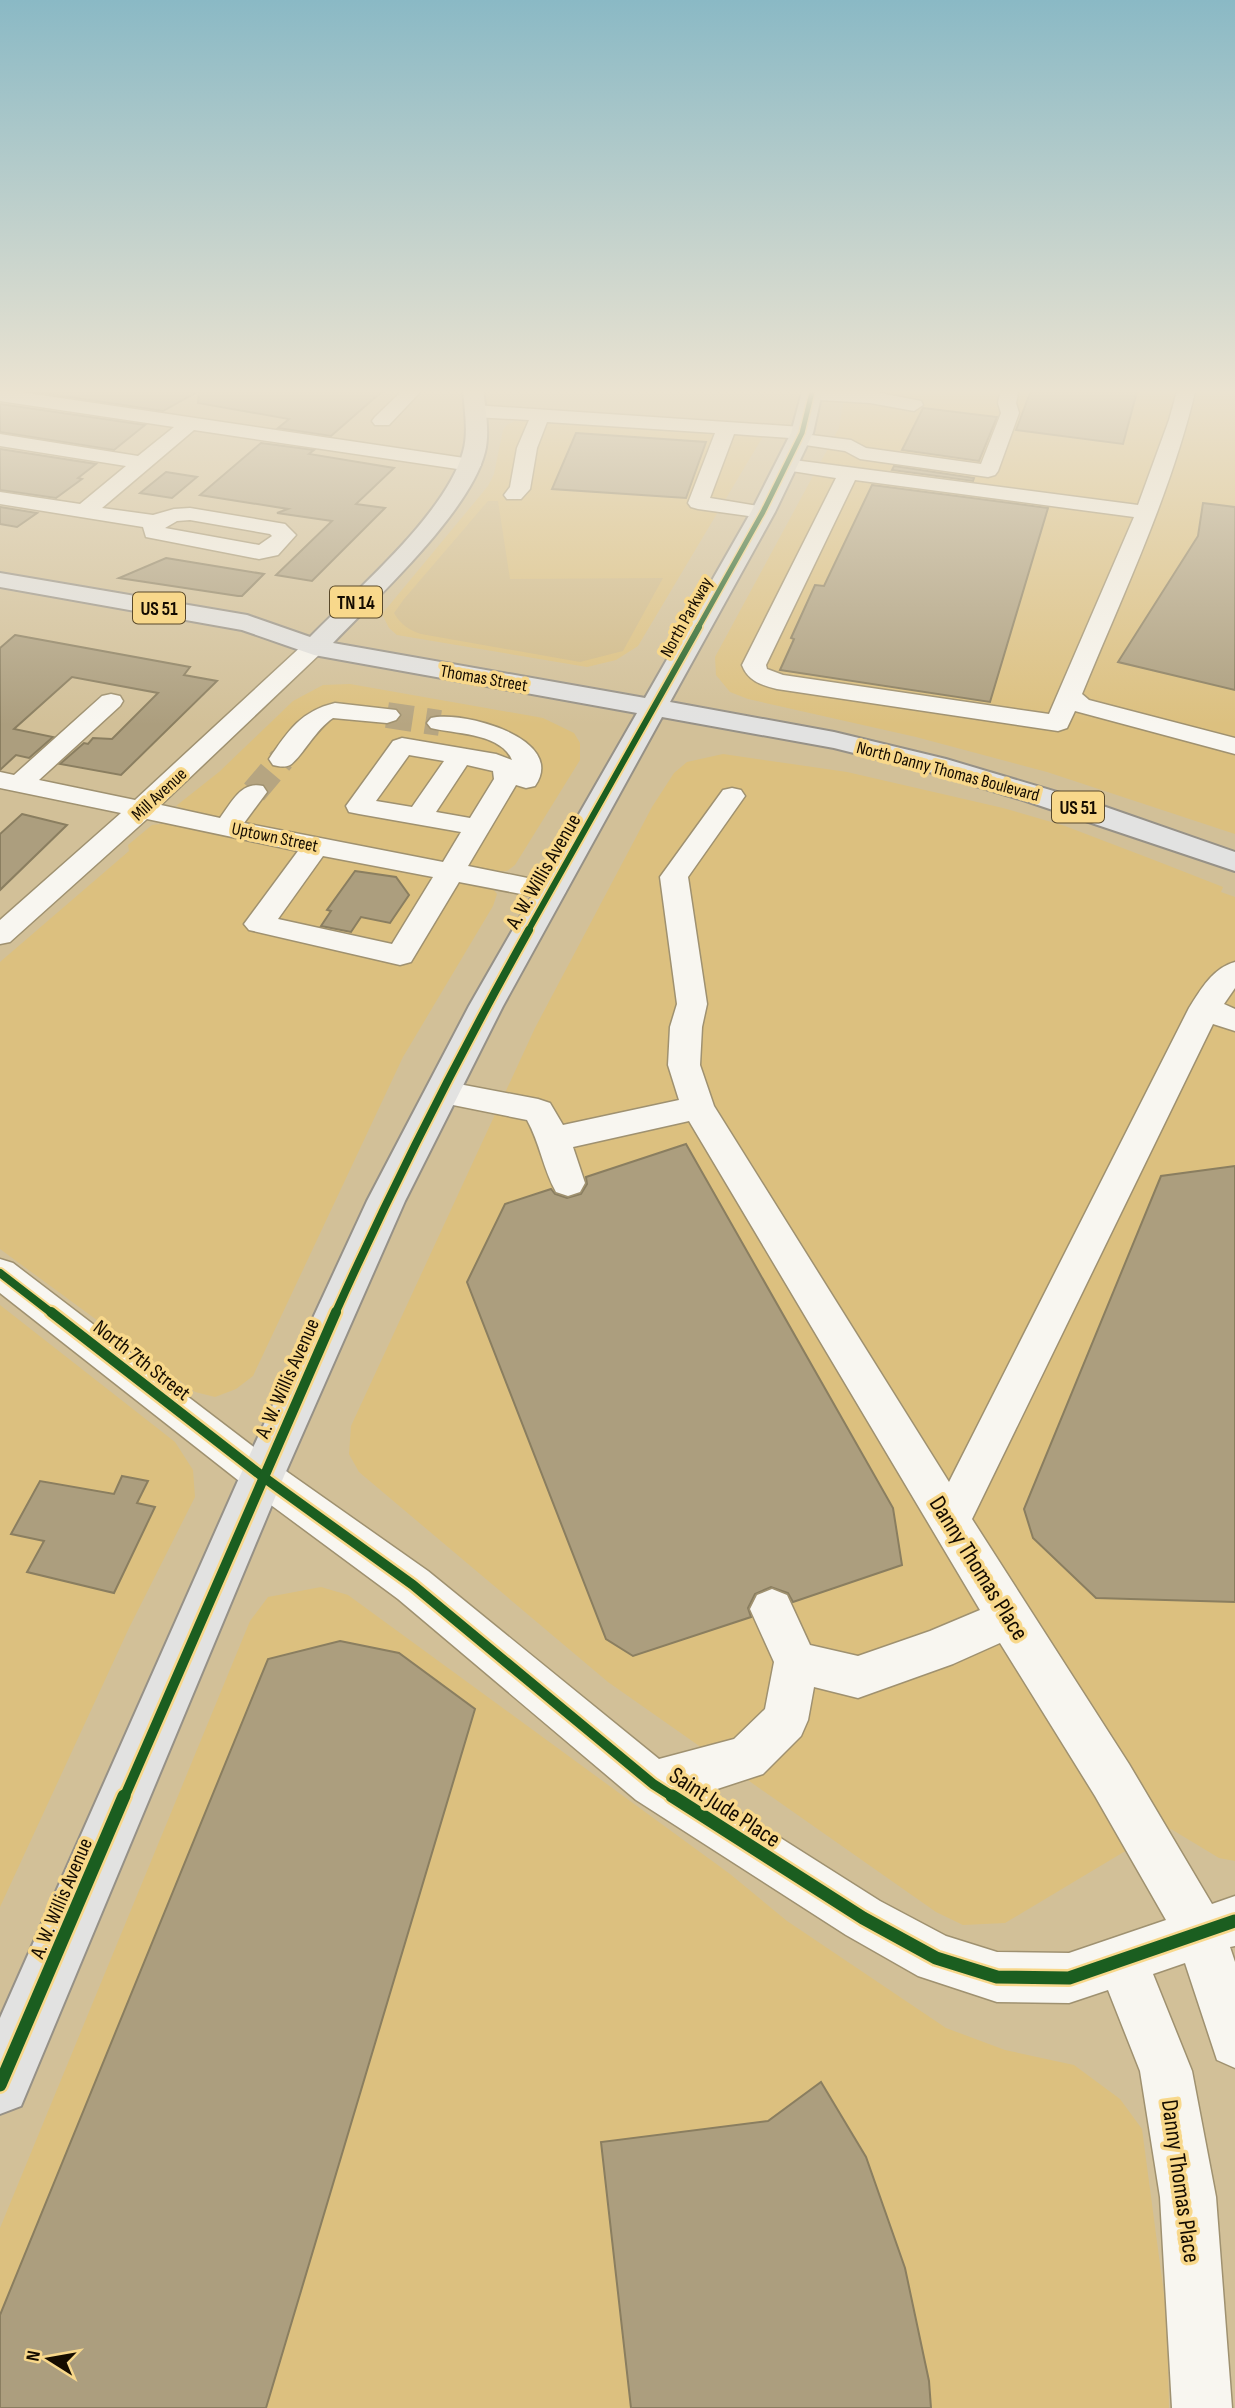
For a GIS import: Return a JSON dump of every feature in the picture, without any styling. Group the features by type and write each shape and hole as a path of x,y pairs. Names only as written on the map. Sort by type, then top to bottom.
{"main road":[{"name":"TN 14","path":"314,647 422,533 449,500"},
{"name":"North Parkway","path":"654,709 769,500"},
{"name":"Thomas Street","path":"0,580 247,623 314,647 654,709"},
{"path":"0,604 60,615"},
{"name":"Thomas Street","path":"248,647 314,647"},
{"name":"North Danny Thomas Boulevard","path":"654,709 834,740 919,759 1108,817 1235,862"},
{"name":"A. W. Willis Avenue","path":"0,2083 262,1476 386,1202 486,1006 654,709"}],"street":[{"path":"16,500 154,522 174,515 190,514 277,529 285,536 270,550 259,552 158,534 154,532 154,522"},
{"path":"85,511 98,500"},
{"path":"699,500 698,503 763,512"},
{"path":"835,500 754,664 757,673 777,682 1058,723 1150,500"},
{"path":"1057,500 1146,512"},
{"name":"Mill Avenue","path":"0,935 36,906 142,809 314,647"},
{"path":"1069,696 1080,705 1091,709 1235,746"},
{"path":"9,782 111,701"},
{"path":"282,759 310,720 320,714 335,709 387,715"},
{"path":"440,723 491,731 507,739 522,754 528,770 525,781 494,829 464,849"},
{"path":"316,846 259,924 400,955 507,779 506,767 496,762 402,746 359,806 419,816 464,849"},
{"path":"419,816 460,756"},
{"name":"Uptown Street","path":"9,782 316,846 464,849 552,891"},
{"path":"227,827 254,792"},
{"name":"Danny Thomas Place","path":"732,796 674,877 692,1004 686,1027 684,1065 698,1107 1009,1618 1112,1780 1217,1926 1235,2042"},
{"path":"950,1521 1220,1015 1223,982 1235,972"},
{"path":"443,1092 538,1111 554,1139 568,1183"},
{"path":"554,1139 698,1107"},
{"name":"North 7th Street","path":"0,1273 262,1476"},
{"name":"Saint Jude Place","path":"262,1476 413,1585 653,1784 863,1918 936,1958 997,1978 1069,1978 1217,1926"},
{"path":"653,1784 747,1758 785,1720 796,1662 772,1609"},
{"path":"796,1662 858,1677 937,1649 1009,1618"},
{"name":"Danny Thomas Place","path":"1122,1961 1166,2071 1188,2197 1202,2408"}],"shaded area":[{"path":"476,500 725,500 638,646 616,660 587,667 397,635 389,628 382,614"},
{"path":"800,500 1235,500 1235,834 1047,772 916,737 748,699 730,692 716,675 715,657"},
{"path":"488,501 498,501 510,579 663,578 623,651 580,662 421,634 399,621 394,613 404,599"},
{"path":"350,684 543,718 574,733 580,743 580,760 515,865 507,871 493,872 216,819 176,806 219,772 293,701 323,685"},
{"path":"723,754 847,772 1003,808 1065,826 1154,860 1223,887 1221,892 1235,897 1235,1861 1219,1858 1171,1829 1122,1853 1005,1923 963,1925 936,1912 608,1682 359,1472 349,1454 351,1426 535,1028 652,807 674,773 687,762"},
{"path":"168,823 491,886 497,894 493,906 403,1057 253,1376 236,1389 215,1397 195,1392 0,1249 0,962 129,851 128,845 152,825"},
{"path":"0,1305 175,1442 193,1470 195,1497 129,1628 0,1907"},
{"path":"321,1587 348,1595 730,1874 787,1921 946,2028 1005,2050 1074,2065 1120,2099 1142,2129 1167,2317 1169,2408 0,2408 0,2228 250,1621 268,1597"}],"building":[{"path":"234,500 360,500 356,504 385,508 312,581 276,575 332,521 277,513 288,509"},
{"path":"865,500 990,500 1048,508 990,702 780,670 815,585 824,586"},
{"path":"1203,503 1235,507 1235,690 1118,662 1198,536"},
{"path":"0,507 37,513 17,527 0,524"},
{"path":"166,558 264,574 242,596 119,578"},
{"path":"15,635 190,667 184,675 217,681 121,775 60,764 93,738 112,739 158,693 72,677 14,729 53,737 29,758 16,755 0,770 0,648"},
{"path":"22,814 67,825 0,890 0,834"},
{"path":"355,871 396,877 409,895 390,923 361,917 351,932 321,926 331,911 327,910"},
{"path":"686,1144 893,1508 902,1565 793,1602 788,1593 771,1587 755,1594 748,1608 751,1617 633,1656 606,1639 467,1282 505,1204 551,1189 555,1194 567,1198 581,1194 587,1184 586,1177"},
{"path":"1235,1166 1235,1602 1096,1598 1033,1538 1024,1509 1161,1176"},
{"path":"122,1476 148,1481 137,1503 155,1507 114,1593 27,1572 44,1541 11,1534 40,1481 114,1494"},
{"path":"340,1641 399,1653 475,1709 266,2408 0,2408 0,2315 268,1659"},
{"path":"821,2082 866,2157 905,2268 929,2381 931,2408 631,2408 601,2142 768,2121"}],"tunnel":[{"path":"387,715 440,723"},
{"path":"254,792 282,759"}],"cycle path":[{"path":"0,2085 262,1476 386,1201 486,1006 769,500"},
{"path":"0,1273 262,1476 413,1585 653,1784 863,1918 936,1958 997,1977 1069,1978 1235,1921"}]}
